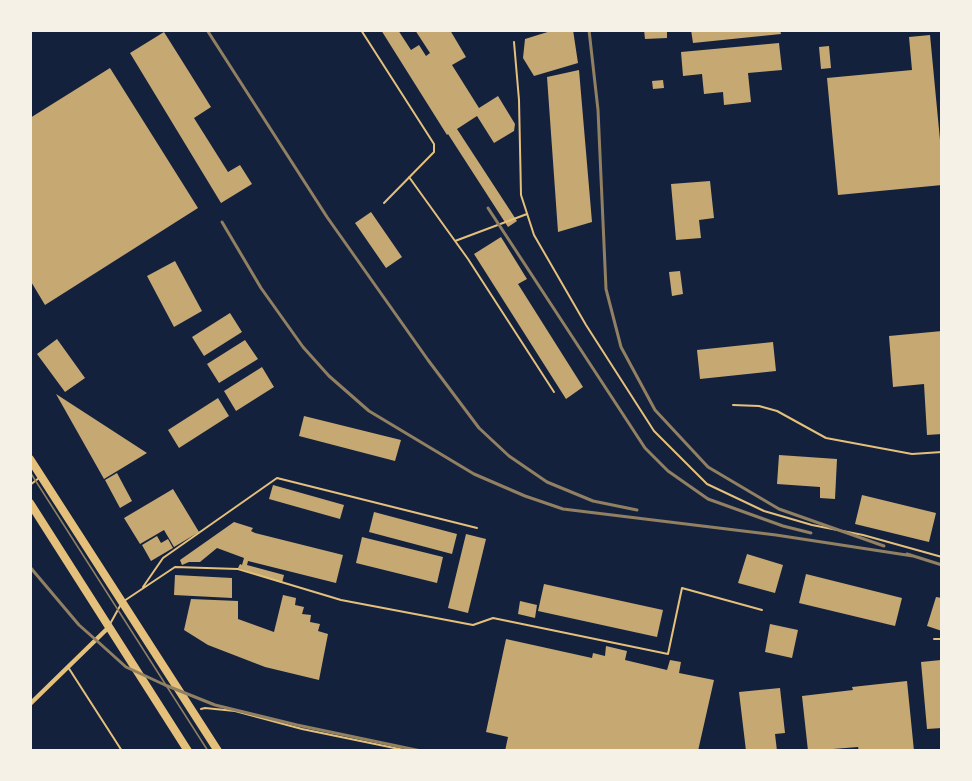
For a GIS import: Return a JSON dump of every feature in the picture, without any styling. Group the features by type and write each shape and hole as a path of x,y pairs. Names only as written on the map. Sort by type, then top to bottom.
{"main road":[{"path":"30,459 218,751"},
{"path":"30,503 188,751"}],"street":[{"path":"30,704 109,627"}],"lane":[{"path":"361,30 434,144 434,152 384,203"},
{"path":"514,42 519,100 521,195 534,235 586,325 654,431 707,484 764,510 812,525 863,535 942,557"},
{"path":"409,177 455,241 554,392"},
{"path":"455,241 527,214"},
{"path":"733,405 759,406 777,411 826,438 912,454 942,452"},
{"path":"30,485 41,476"},
{"path":"141,590 163,558 277,478 477,528"},
{"path":"109,627 122,603 175,567 237,570 341,600 473,625 493,618 668,654 682,588 762,610"},
{"path":"934,639 942,639"},
{"path":"68,667 122,751"}],"path":[{"path":"193,712 205,708 235,711 302,729 409,751"}],"building":[{"path":"381,30 398,30 411,50 419,45 426,56 430,53 415,30 450,30 466,57 452,65 479,108 498,96 515,124 514,131 494,143 477,116 457,129 517,221 508,227"},
{"path":"554,30 573,30 578,63 534,76 523,58 525,39"},
{"path":"644,30 667,30 667,38 645,39"},
{"path":"691,30 780,30 781,34 693,43"},
{"path":"164,32 211,107 194,118 228,172 240,165 252,184 221,203 130,53"},
{"path":"930,35 942,161 942,185 838,195 827,78 912,70 909,37"},
{"path":"779,43 782,70 748,73 751,102 724,105 723,92 704,94 702,74 683,76 681,52"},
{"path":"829,46 831,68 821,69 819,47"},
{"path":"110,68 198,208 45,305 30,280 30,118"},
{"path":"579,70 592,222 558,232 547,77"},
{"path":"663,80 664,88 653,89 652,81"},
{"path":"710,181 714,218 699,220 701,238 676,240 671,184"},
{"path":"371,212 402,257 386,268 355,223"},
{"path":"501,237 527,279 518,284 583,387 566,399 474,254"},
{"path":"175,261 202,311 174,327 147,276"},
{"path":"680,271 683,294 672,296 669,272"},
{"path":"230,313 242,332 204,356 192,337"},
{"path":"942,331 942,434 927,435 924,384 893,387 889,336"},
{"path":"57,339 85,378 65,392 37,354"},
{"path":"245,340 258,359 219,383 207,364"},
{"path":"773,342 776,371 700,379 697,350"},
{"path":"262,367 274,387 236,411 224,391"},
{"path":"56,394 147,453 104,479"},
{"path":"218,398 229,416 179,448 168,430"},
{"path":"304,416 401,440 395,461 299,436"},
{"path":"779,455 837,459 835,499 820,498 820,487 777,484"},
{"path":"117,473 132,501 120,508 105,480"},
{"path":"273,485 344,505 340,519 269,499"},
{"path":"173,489 199,532 174,547 164,530 140,544 124,518"},
{"path":"862,495 936,513 929,542 855,524"},
{"path":"374,512 457,534 452,554 369,532"},
{"path":"234,522 253,528 251,531 255,533 343,555 336,583 248,561 247,565 284,575 282,583 238,568 240,564 242,565 244,558 217,548 200,562 189,562 182,565 180,560"},
{"path":"466,534 486,539 468,613 448,608"},
{"path":"157,536 161,543 168,539 173,548 151,561 142,545"},
{"path":"362,537 443,557 437,583 356,563"},
{"path":"747,554 783,565 775,593 738,583"},
{"path":"806,574 902,598 895,626 799,603"},
{"path":"175,575 232,578 232,598 174,595"},
{"path":"544,584 663,610 657,637 538,611"},
{"path":"283,595 296,598 295,605 304,607 302,614 311,615 310,622 320,624 318,631 328,634 319,680 265,667 208,645 184,630 191,599 238,601 238,619 274,632"},
{"path":"936,597 942,598 942,631 927,626"},
{"path":"520,601 537,605 535,618 518,614"},
{"path":"770,624 798,630 792,658 765,652"},
{"path":"506,639 592,658 593,653 605,656 606,646 627,651 625,660 667,670 670,660 681,662 679,673 714,680 698,751 505,751 508,737 486,732"},
{"path":"941,660 942,728 927,729 921,662"},
{"path":"907,681 914,751 859,751 858,747 808,751 802,696 853,690 852,687"},
{"path":"780,688 785,733 775,734 777,751 746,751 739,692"}],"tram line":[{"path":"30,472 208,751"}],"railway":[{"path":"207,30 327,217 479,428 509,456 547,482 593,501 637,510"},
{"path":"589,30 598,110 606,289 621,347 655,410 708,467 779,509 884,546"},
{"path":"488,208 645,448 668,471 708,499 783,526 811,533"},
{"path":"222,222 261,288 303,347 329,376 369,411 474,474 525,496 563,509 776,535 913,556"},
{"path":"907,554 942,565"},
{"path":"30,567 79,625 126,667 215,705 421,751"}]}
